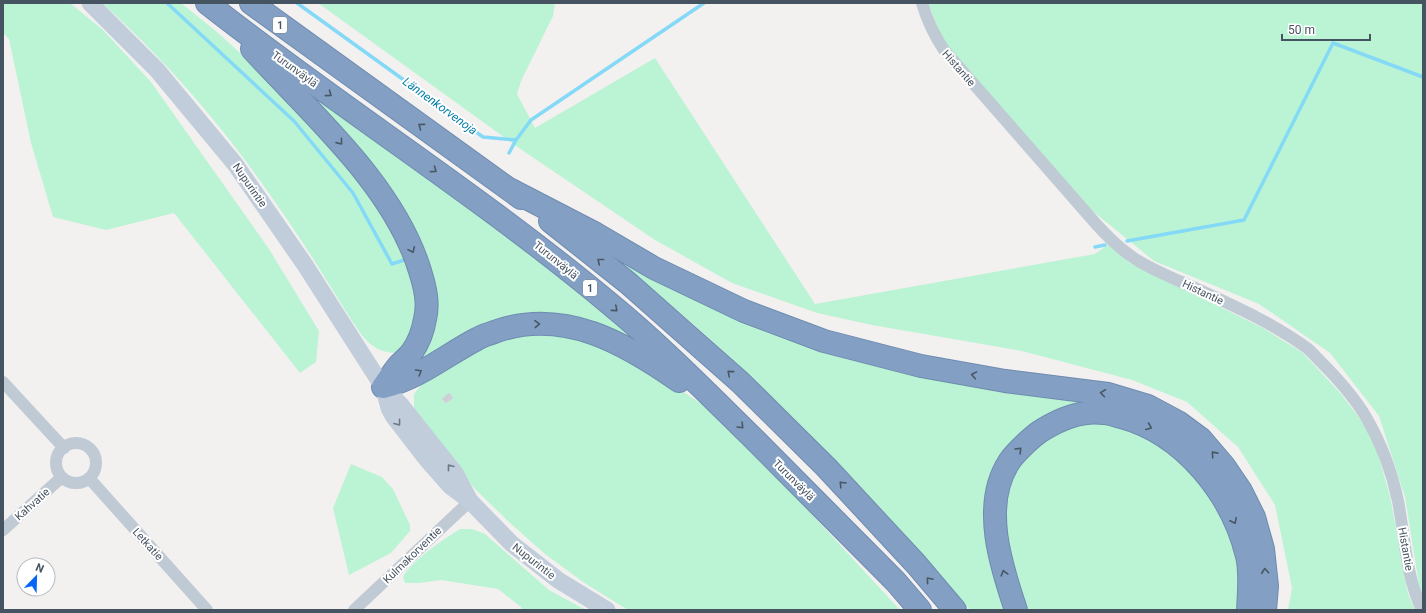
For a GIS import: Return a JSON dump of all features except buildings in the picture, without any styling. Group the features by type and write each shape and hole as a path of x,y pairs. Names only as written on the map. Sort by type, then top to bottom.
{"highway":[{"name":"1","path":"251,3 509,189 628,283 740,382 826,467 916,564 955,610"},
{"path":"213,8 284,84 330,130 368,177 389,207 417,260 426,296 426,318 420,337 411,353 383,387"},
{"name":"Turunväylä","path":"213,8 517,229 610,304 659,347 717,403 896,582 920,610"},
{"path":"509,189 596,234 654,268 744,311 824,342 920,366 1005,381 1108,394 1148,406 1178,422 1201,439 1224,466 1241,492 1254,517 1263,549 1267,586 1265,610"},
{"path":"383,387 407,380 479,338 512,326 540,323 564,324 595,334 626,347 658,366 692,391 717,403"},
{"path":"1016,610 997,546 995,517 997,495 1002,476 1010,461 1036,433 1055,422 1080,413 1104,412 1132,420 1156,430 1180,447 1204,471 1226,503 1239,531 1248,557 1250,592 1248,610"}],"main road":[{"name":"Nupurintie","path":"90,3 157,70 235,164 305,265 383,387 391,413 408,437 450,486 470,501 512,544 558,580 607,610"}],"street":[{"name":"Histantie","path":"922,3 934,36 944,50 1110,238 1131,256 1153,269 1217,298 1275,327 1308,349 1348,390 1365,416 1381,446 1397,499 1412,584 1422,610"},
{"path":"3,382 64,448"},
{"path":"76,444 82,444 93,452 96,464 95,470 89,478 80,483 74,483 67,481 62,477 58,472 56,465 57,458 64,448 76,444"},
{"name":"Kahvatie","path":"3,530 62,477"},
{"name":"Letkatie","path":"89,478 207,610"},
{"name":"Kulmakorventie","path":"354,610 470,501"}],"green space":[{"path":"3,3 70,3 103,30 151,82 269,249 319,331 316,362 300,373 174,213 106,230 53,217 31,143 9,39 3,33"},
{"path":"102,3 181,3 217,32 283,92 355,172 407,253 419,302 411,338 397,353 381,350 373,346 365,339 286,217 244,158 206,111 166,66"},
{"path":"318,3 555,3 553,16 521,81 517,94 535,128 655,58 815,304 1095,254 1108,245 1130,263 1263,328 1303,353 1341,394 1364,424 1377,451 1390,496 1408,594 1415,610 1288,610 1292,588 1275,505 1238,447 1187,402 1132,380 1022,351 872,325 817,313 732,283 655,240 519,148"},
{"path":"928,3 1423,3 1423,597 1420,591 1405,497 1379,416 1330,353 1259,304 1154,261 1089,208 943,41"},
{"path":"295,81 518,244 637,341 636,343 554,316 417,369 430,286"},
{"path":"600,244 702,298 802,338 838,350 919,371 1096,397 1124,403 1154,415 1173,426 1199,446 1226,476 1242,502 1256,539 1259,555 1261,586 1260,610 1253,610 1253,564 1246,534 1241,520 1227,492 1209,467 1195,451 1152,422 1122,410 1090,407 1070,410 1041,423 1019,441 1004,462 995,484 991,508 991,533 995,559 1011,610 970,610 846,471 780,405 698,329 599,245"},
{"path":"565,332 649,368 707,408 793,494 900,610 628,610 583,582 545,554 475,489 419,420 414,407 414,394 424,381 495,336"},
{"path":"1082,418 1143,429 1199,471 1236,539 1242,610 1022,610 1005,558 1005,485 1023,452"},
{"path":"351,464 382,477 393,489 410,525 410,531 391,553 349,575 333,508"},
{"path":"460,529 472,529 485,534 549,590 586,610 522,610 521,607 498,589 441,580 405,583 403,577 420,557 445,538"}],"waterway":[{"path":"167,3 294,121 353,193 392,264 407,259"},
{"name":"Lännenkorvenoja","path":"297,3 483,137 516,140 531,120 704,3"},
{"path":"1127,241 1244,220 1333,43 1423,77"},
{"path":"509,153 516,140"},
{"path":"1095,247 1105,245"}]}
